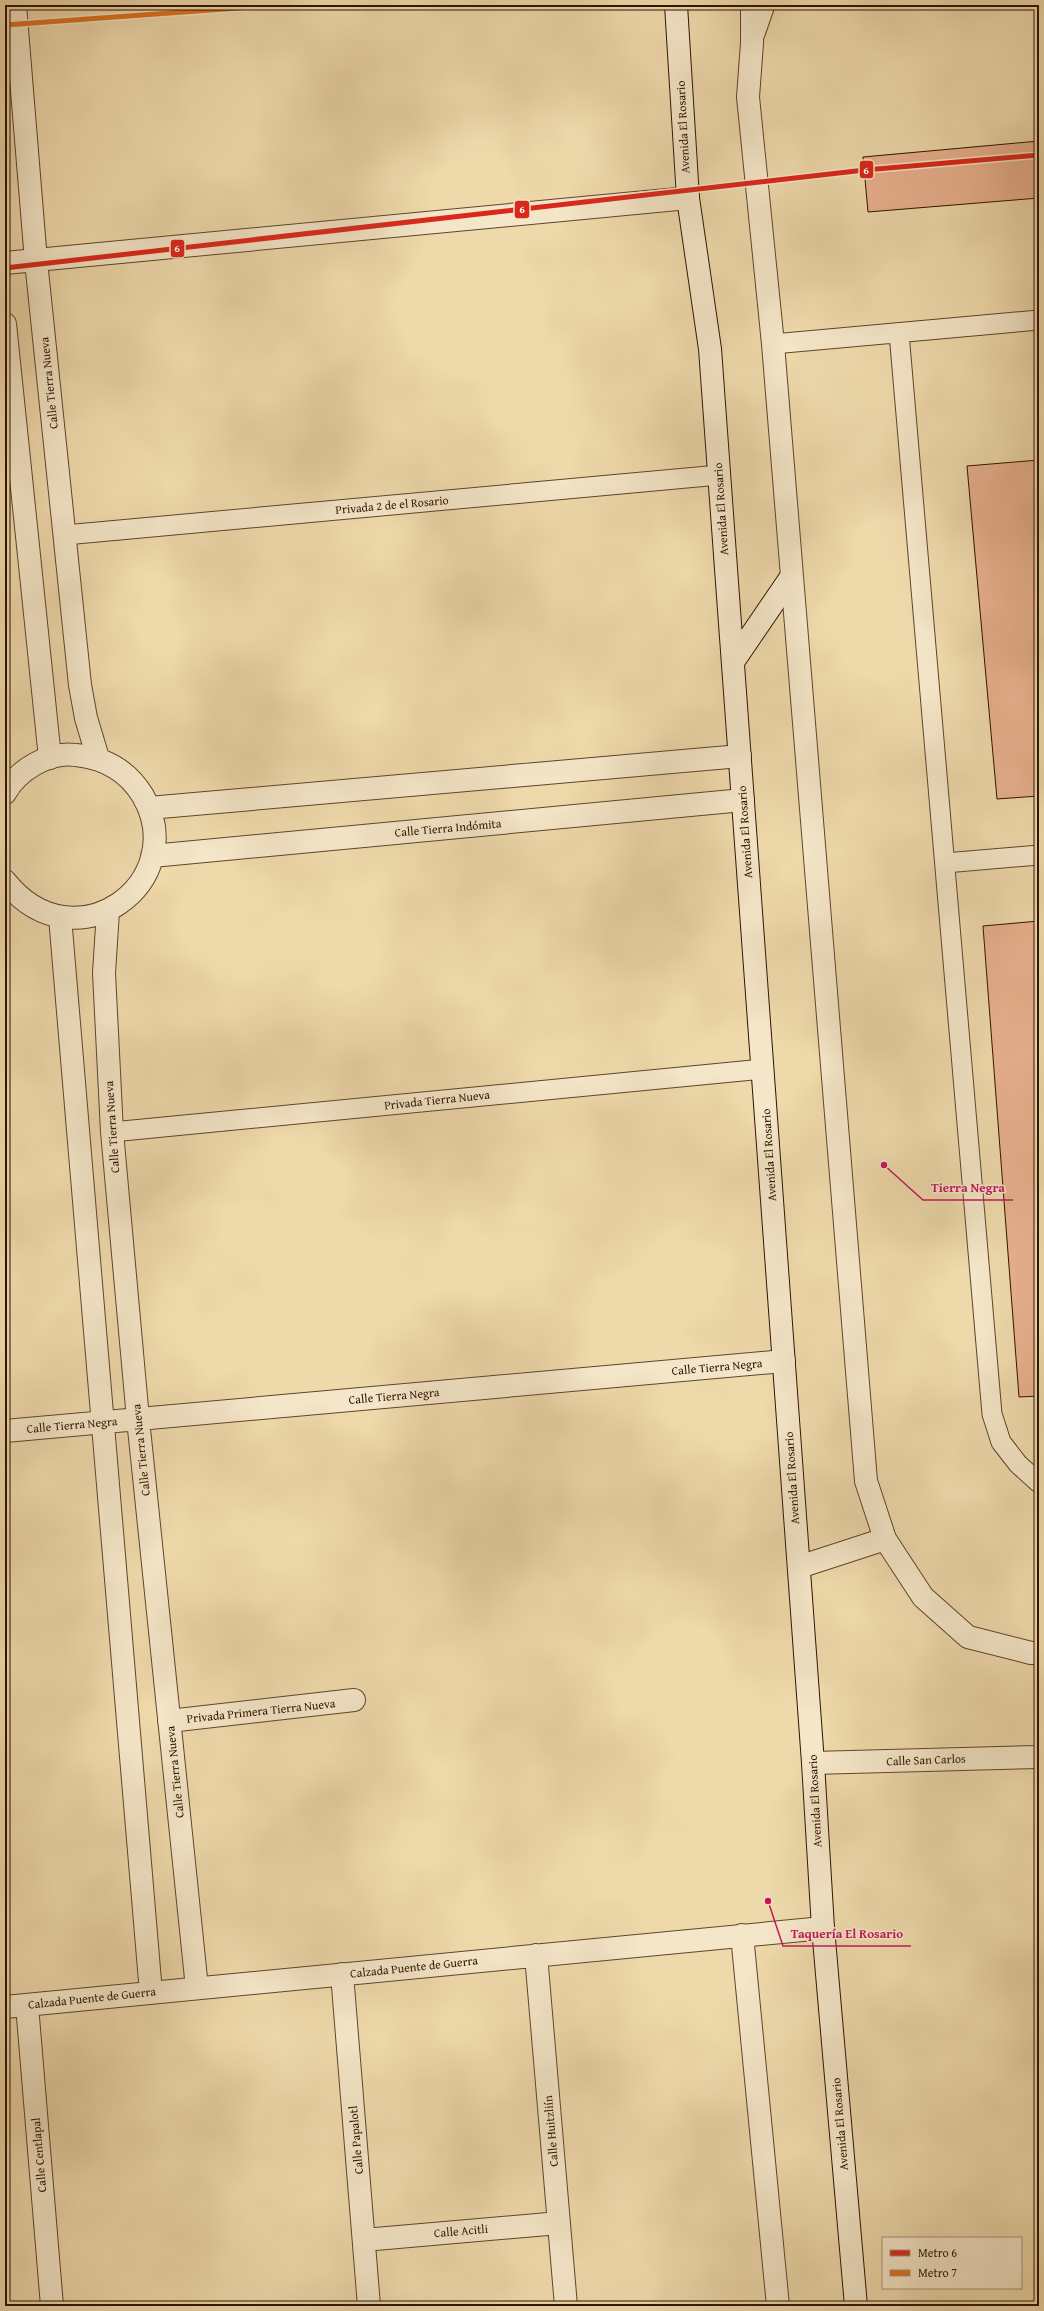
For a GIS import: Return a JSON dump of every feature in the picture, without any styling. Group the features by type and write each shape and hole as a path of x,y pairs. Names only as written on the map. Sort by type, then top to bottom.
{"street":[{"name":"Calle Tierra Nueva","path":"15,5 36,261 80,685 86,718 98,758"},
{"name":"Avenida El Rosario","path":"676,5 688,198 710,349 799,1567 823,1928 856,2306"},
{"path":"752,5 752,43 748,97 773,344 866,1481 885,1539 923,1597 968,1637 1031,1653 1039,1653"},
{"path":"5,263 688,198"},
{"path":"5,324 50,758"},
{"path":"733,662 791,577"},
{"path":"5,792 10,785 28,768 50,758 74,754 98,758 124,774 137,786 149,808 154,832 152,856 143,878 128,898 108,911 84,918 60,917 37,910 17,896 5,881"},
{"path":"149,808 740,756"},
{"name":"Calle Tierra Indómita","path":"152,856 743,800"},
{"name":"Calle Tierra Nueva","path":"108,911 104,973 112,1132 138,1419 197,1988"},
{"path":"60,917 151,1992"},
{"name":"Calle Tierra Negra","path":"5,1431 784,1361"},
{"path":"799,1567 885,1539"},
{"name":"Privada Primera Tierra Nueva","path":"169,1721 354,1700"},
{"name":"Calle San Carlos","path":"813,1763 1039,1757"},
{"name":"Calzada Puente de Guerra","path":"5,2007 823,1928"},
{"path":"742,1935 778,2306"},
{"name":"Calle Huitzliín","path":"536,1955 566,2306"},
{"name":"Calle Papalotl","path":"342,1974 369,2306"},
{"name":"Calle Centlapal","path":"27,2005 52,2306"},
{"name":"Calle Acitli","path":"364,2240 559,2223"}],"lane":[{"path":"752,43 765,5"},
{"path":"773,344 1039,320"},
{"path":"899,333 992,1414 1001,1442 1018,1464 1039,1483"},
{"name":"Privada 2 de el Rosario","path":"65,535 719,475"},
{"path":"945,863 1039,855"},
{"name":"Privada Tierra Nueva","path":"112,1132 763,1069"}],"building":[{"path":"1039,141 1039,198 868,212 863,157"},
{"path":"1039,460 1039,796 997,799 967,466"},
{"path":"1039,921 1039,1396 1019,1397 983,926"}],"metro line":[{"name":"7","path":"5,25 280,5"},
{"name":"6","path":"5,268 865,170 1039,155"}],"place":[{"name":"Tierra Negra","path":"884,1165"},
{"name":"Taquería El Rosario","path":"768,1901"}]}
